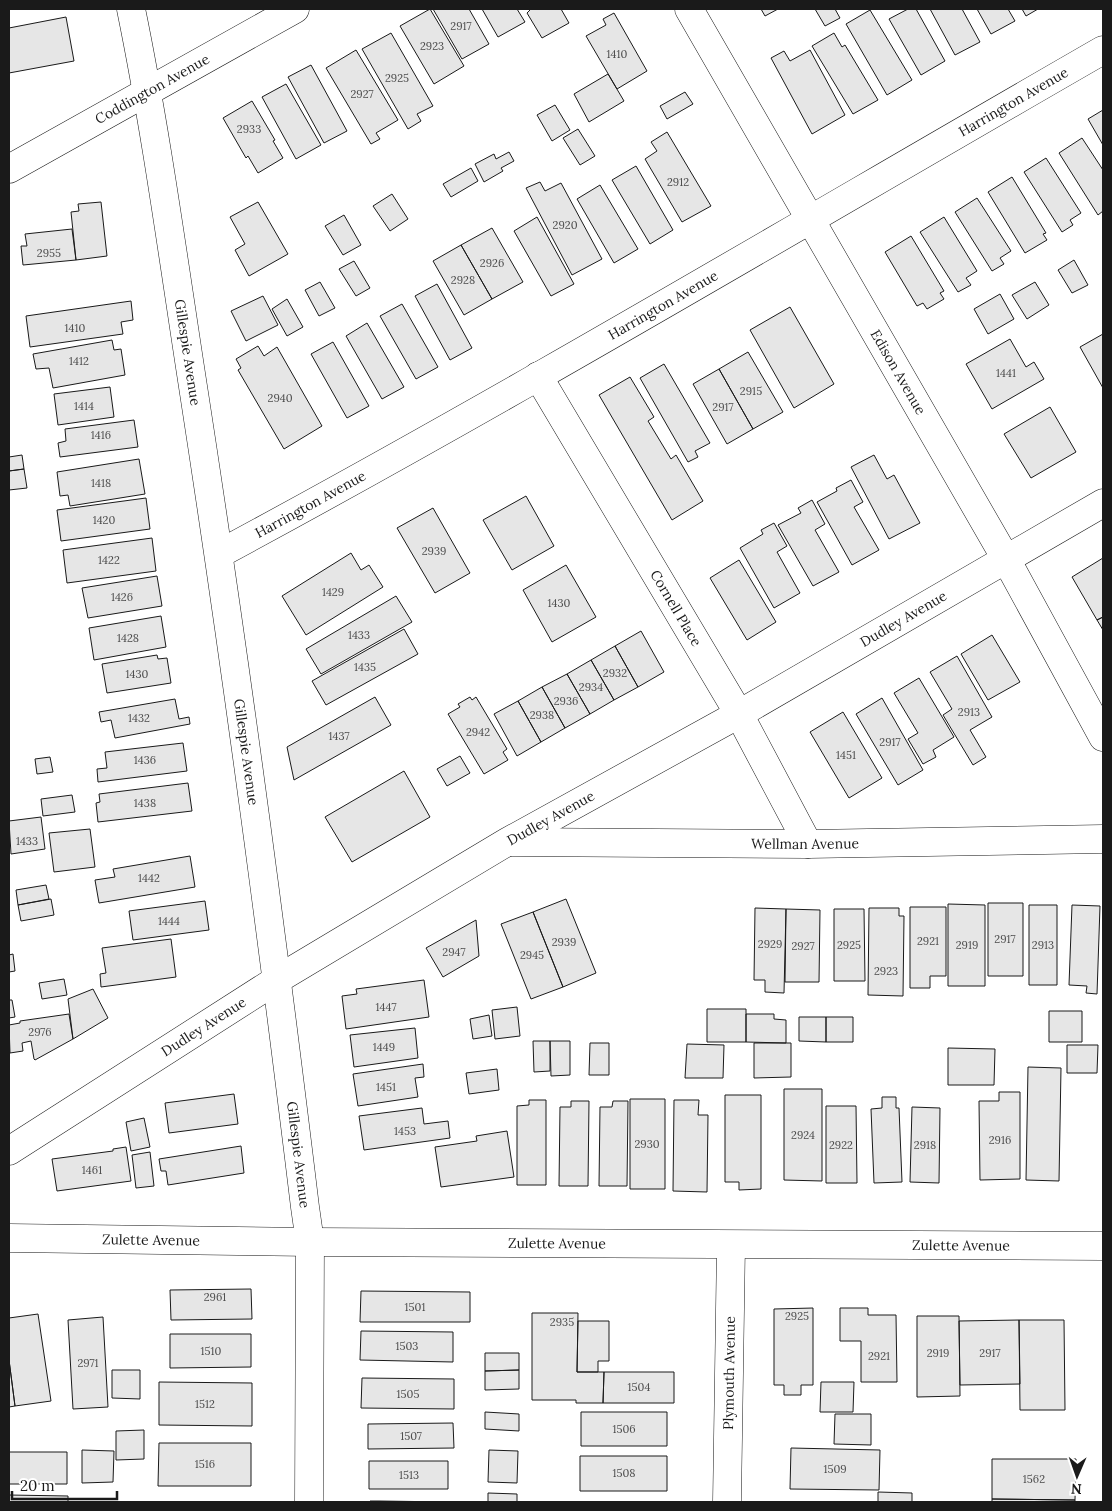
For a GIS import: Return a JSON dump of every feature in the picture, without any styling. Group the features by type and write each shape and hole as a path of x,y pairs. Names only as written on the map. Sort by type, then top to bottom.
{"street":[{"name":"Gillespie Avenue","path":"131,9 148,92 219,554 278,979 310,1242 309,1502"},
{"name":"Coddington Avenue","path":"9,169 295,9"},
{"name":"Edison Avenue","path":"689,9 1006,559 1103,737"},
{"name":"Harrington Avenue","path":"219,554 538,376 1103,50"},
{"name":"Cornell Place","path":"538,376 739,714 808,844"},
{"name":"Dudley Avenue","path":"9,1151 278,979 507,842 739,714 1103,503"},
{"name":"Wellman Avenue","path":"507,842 808,844 1103,839"},
{"name":"Zulette Avenue","path":"9,1238 310,1242 1103,1246"},
{"name":"Plymouth Avenue","path":"727,1502 732,1245"}],"building":[{"path":"430,9 464,66 434,84 400,26"},
{"path":"433,9 469,9 489,44 462,59"},
{"path":"482,9 517,9 525,22 498,37"},
{"path":"530,9 561,9 569,23 542,38 527,13"},
{"path":"761,9 778,9 765,16"},
{"path":"815,9 835,9 840,18 825,26"},
{"path":"908,9 916,9 945,61 921,75 889,19"},
{"path":"930,9 962,9 980,42 955,55"},
{"path":"977,9 1008,9 1015,21 991,34"},
{"path":"1022,9 1038,9 1026,16"},
{"path":"870,10 912,80 887,95 846,24"},
{"path":"614,13 647,71 617,89 586,36 606,25 603,19"},
{"path":"66,17 74,61 9,73 9,28"},
{"path":"391,33 433,106 417,114 421,121 408,129 362,49"},
{"path":"834,33 842,47 845,45 878,100 853,114 812,46"},
{"path":"356,50 398,120 376,133 380,139 371,144 326,68"},
{"path":"810,50 845,115 812,134 771,58 784,51 790,61"},
{"path":"311,65 347,131 324,143 288,77"},
{"path":"608,74 624,101 589,122 574,94"},
{"path":"286,84 321,145 296,159 262,97"},
{"path":"685,92 693,104 667,119 660,106"},
{"path":"252,101 275,140 273,141 283,158 258,173 248,156 246,158 223,118"},
{"path":"555,105 570,130 552,141 537,115"},
{"path":"1103,110 1103,145 1088,119"},
{"path":"578,129 595,156 580,165 563,138"},
{"path":"667,132 711,206 682,222 645,159 657,151 651,142"},
{"path":"1082,138 1103,170 1103,211 1098,215 1059,153"},
{"path":"509,152 514,161 501,168 503,171 484,182 475,164 494,154 496,159"},
{"path":"1046,158 1081,213 1070,220 1073,225 1062,232 1024,172"},
{"path":"636,166 673,230 650,244 612,180"},
{"path":"471,168 478,181 451,197 443,184"},
{"path":"1012,177 1046,233 1043,234 1047,240 1025,253 988,192"},
{"path":"540,182 545,191 561,183 602,259 572,275 526,188"},
{"path":"600,185 638,249 614,263 577,199"},
{"path":"392,194 408,219 390,231 373,206"},
{"path":"977,198 1011,251 1000,258 1004,264 992,271 955,212"},
{"path":"101,202 107,256 76,260 71,212 79,211 78,204"},
{"path":"258,202 288,254 249,276 235,250 245,244 230,217"},
{"path":"344,215 361,245 343,255 325,226"},
{"path":"537,217 574,284 551,296 514,231"},
{"path":"944,217 977,271 966,278 971,285 958,292 920,232"},
{"path":"492,228 523,282 492,299 461,245"},
{"path":"72,229 76,260 23,265 21,246 27,246 25,234"},
{"path":"911,236 944,291 940,293 944,299 927,309 923,303 917,306 885,252"},
{"path":"461,245 492,299 464,315 433,261"},
{"path":"1074,260 1088,285 1072,293 1058,270"},
{"path":"354,261 370,288 356,296 339,269"},
{"path":"320,282 335,308 319,316 305,290"},
{"path":"1035,282 1049,305 1027,319 1012,295"},
{"path":"437,284 472,348 450,360 415,296"},
{"path":"1000,294 1014,319 988,334 974,309"},
{"path":"263,296 278,325 246,341 231,311"},
{"path":"287,299 303,327 287,336 272,309"},
{"path":"131,301 133,320 121,322 123,334 30,347 26,316"},
{"path":"402,304 438,367 416,379 380,316"},
{"path":"790,307 834,384 794,408 750,330"},
{"path":"367,323 404,387 382,399 346,336"},
{"path":"1103,334 1103,388 1080,347"},
{"path":"1010,339 1026,367 1034,362 1044,379 992,409 966,364"},
{"path":"112,340 114,350 121,349 125,375 53,388 49,368 36,369 33,354"},
{"path":"333,342 369,406 347,418 311,354"},
{"path":"258,346 264,356 277,347 322,426 284,449 238,370 241,368 236,359"},
{"path":"748,352 783,412 753,429 719,369"},
{"path":"664,364 710,443 695,451 698,457 688,462 640,378"},
{"path":"719,369 753,429 727,444 693,384"},
{"path":"630,377 654,417 648,421 671,459 676,455 703,501 672,520 599,395"},
{"path":"110,387 114,417 58,425 54,394"},
{"path":"1050,407 1076,452 1031,478 1004,434"},
{"path":"134,420 138,447 60,457 58,443 66,441 65,429"},
{"path":"22,455 24,469 9,471 9,457"},
{"path":"874,455 887,479 894,475 920,523 889,539 851,467"},
{"path":"139,459 145,494 70,506 68,495 60,496 57,472"},
{"path":"24,469 27,488 9,490 9,471"},
{"path":"851,480 863,502 854,507 879,550 852,565 817,502 837,491 836,488"},
{"path":"526,496 554,546 512,570 483,520"},
{"path":"146,498 150,529 61,541 57,510"},
{"path":"812,500 825,524 815,530 839,572 813,586 778,525 801,513 798,508"},
{"path":"433,508 470,573 435,593 397,528"},
{"path":"774,523 787,546 777,552 800,593 774,608 740,548 763,534 761,530"},
{"path":"152,538 156,571 67,583 63,550"},
{"path":"351,553 361,570 369,565 383,587 306,635 282,596"},
{"path":"1103,558 1103,617 1097,620 1072,577"},
{"path":"739,560 776,622 747,640 710,578"},
{"path":"566,565 596,617 552,642 523,590"},
{"path":"157,576 162,606 88,618 82,588"},
{"path":"396,596 412,622 321,674 306,649"},
{"path":"161,616 166,647 94,660 89,628"},
{"path":"1103,617 1103,630 1097,620"},
{"path":"404,629 418,654 326,705 312,681"},
{"path":"641,631 664,672 638,687 615,646"},
{"path":"992,635 1020,682 988,700 961,654"},
{"path":"615,646 638,687 614,700 591,660"},
{"path":"157,655 158,659 167,658 171,683 107,693 102,664"},
{"path":"957,656 992,717 970,730 986,757 973,765 943,715 952,709 930,672"},
{"path":"591,660 614,700 590,714 567,674"},
{"path":"567,674 590,714 565,728 542,687"},
{"path":"919,678 954,737 933,750 936,757 923,764 908,739 918,733 894,693"},
{"path":"542,687 565,728 541,742 518,701"},
{"path":"375,697 391,725 294,780 287,747"},
{"path":"470,697 472,700 476,697 507,749 503,752 508,760 484,774 448,714 460,707 458,704"},
{"path":"882,698 923,770 898,785 856,714"},
{"path":"175,699 179,719 189,717 190,724 115,738 111,720 101,722 99,712"},
{"path":"518,701 541,742 517,756 494,714"},
{"path":"843,712 882,778 849,798 810,732"},
{"path":"183,743 187,771 98,782 97,769 107,768 105,752"},
{"path":"460,756 470,773 447,786 437,769"},
{"path":"50,757 53,772 37,774 35,759"},
{"path":"404,771 430,817 352,862 325,817"},
{"path":"188,783 192,811 98,822 96,803 100,802 99,794"},
{"path":"72,795 75,812 43,816 41,799"},
{"path":"41,817 45,849 11,854 9,821"},
{"path":"90,829 95,867 54,872 49,833"},
{"path":"190,856 195,887 99,903 95,880 115,877 113,869"},
{"path":"46,885 49,899 18,905 16,890"},
{"path":"51,899 54,915 21,921 18,905"},
{"path":"566,899 596,973 563,987 533,912"},
{"path":"205,901 209,930 133,940 129,911"},
{"path":"988,903 1023,903 1023,976 988,976"},
{"path":"948,904 985,905 985,986 948,986"},
{"path":"1029,905 1057,905 1057,985 1029,985"},
{"path":"1072,905 1100,906 1097,994 1086,993 1087,986 1069,985"},
{"path":"910,907 946,907 946,976 930,976 930,988 910,988"},
{"path":"755,908 786,909 784,993 765,992 765,980 754,980"},
{"path":"869,908 899,908 899,916 904,916 903,996 868,995"},
{"path":"786,909 820,910 819,982 785,982"},
{"path":"834,909 864,909 865,981 834,981"},
{"path":"533,912 563,987 531,999 501,924"},
{"path":"476,920 479,956 443,977 426,948"},
{"path":"171,939 176,977 101,987 100,974 106,973 102,948"},
{"path":"13,954 15,971 9,972 9,955"},
{"path":"64,979 67,995 42,999 39,983"},
{"path":"424,980 429,1017 346,1029 342,996 357,994 356,989"},
{"path":"93,989 108,1018 73,1039 68,999"},
{"path":"9,1000 12,1000 15,1017 9,1018"},
{"path":"517,1007 520,1036 495,1039 492,1010"},
{"path":"707,1009 746,1009 746,1042 707,1042"},
{"path":"1049,1011 1082,1011 1082,1042 1049,1042"},
{"path":"69,1014 73,1039 35,1060 31,1041 22,1043 23,1051 10,1053 9,1025 20,1023 20,1021"},
{"path":"746,1014 774,1014 774,1019 786,1020 786,1043 746,1042"},
{"path":"489,1015 492,1036 473,1039 470,1019"},
{"path":"799,1017 826,1017 826,1042 799,1041"},
{"path":"826,1017 853,1017 853,1042 826,1042"},
{"path":"415,1028 418,1058 354,1067 350,1035"},
{"path":"533,1041 550,1041 550,1071 534,1072"},
{"path":"550,1041 570,1041 570,1075 551,1076"},
{"path":"590,1043 609,1043 609,1075 589,1075"},
{"path":"754,1043 791,1043 791,1077 754,1078"},
{"path":"687,1044 724,1045 723,1078 685,1078"},
{"path":"1067,1045 1098,1045 1097,1073 1067,1073"},
{"path":"948,1048 995,1049 994,1085 948,1085"},
{"path":"423,1064 424,1077 415,1078 418,1097 358,1106 353,1074"},
{"path":"1028,1067 1061,1068 1059,1181 1026,1180"},
{"path":"497,1069 499,1090 469,1094 466,1073"},
{"path":"784,1089 822,1089 822,1181 784,1180"},
{"path":"999,1092 1020,1092 1020,1179 980,1180 979,1101 999,1101"},
{"path":"234,1094 238,1124 169,1133 165,1103"},
{"path":"725,1095 761,1095 761,1189 739,1190 739,1182 725,1182"},
{"path":"882,1097 896,1097 896,1108 899,1108 902,1182 874,1183 871,1109 882,1108"},
{"path":"630,1099 665,1099 665,1189 630,1189"},
{"path":"529,1100 546,1100 546,1185 517,1185 517,1106 529,1105"},
{"path":"674,1100 699,1100 698,1115 708,1115 707,1192 673,1191"},
{"path":"571,1101 589,1101 588,1186 559,1186 560,1107 571,1107"},
{"path":"613,1101 628,1101 627,1186 599,1186 600,1107 612,1107"},
{"path":"826,1106 856,1106 857,1183 826,1183"},
{"path":"912,1107 940,1108 939,1183 910,1182"},
{"path":"422,1108 424,1124 448,1121 450,1138 364,1150 359,1116"},
{"path":"144,1118 150,1147 131,1151 126,1122"},
{"path":"507,1131 514,1177 441,1187 435,1147 477,1141 476,1136"},
{"path":"241,1146 244,1173 168,1185 166,1171 161,1171 159,1159"},
{"path":"126,1147 131,1181 57,1191 52,1159 113,1151 113,1149"},
{"path":"150,1152 154,1186 136,1188 132,1155"},
{"path":"251,1289 252,1319 171,1320 170,1290"},
{"path":"361,1291 470,1292 470,1322 360,1322"},
{"path":"813,1308 813,1385 801,1385 801,1395 784,1395 784,1385 774,1385 774,1309"},
{"path":"840,1308 868,1308 868,1315 896,1315 897,1382 861,1382 861,1341 840,1341"},
{"path":"532,1313 578,1313 577,1372 604,1372 603,1403 576,1403 576,1400 532,1400"},
{"path":"38,1314 51,1401 15,1406 9,1360 9,1318"},
{"path":"917,1316 959,1316 960,1396 917,1397"},
{"path":"103,1317 108,1407 73,1409 68,1320"},
{"path":"1019,1320 1020,1384 960,1385 959,1321"},
{"path":"1019,1320 1064,1320 1065,1410 1020,1410"},
{"path":"578,1321 609,1321 609,1361 598,1361 598,1372 577,1372"},
{"path":"361,1331 453,1332 453,1362 360,1360"},
{"path":"170,1334 251,1334 251,1367 170,1368"},
{"path":"485,1353 519,1353 519,1370 485,1371"},
{"path":"9,1360 15,1406 9,1407"},
{"path":"112,1370 140,1370 140,1399 112,1398"},
{"path":"519,1370 519,1389 485,1390 485,1371"},
{"path":"604,1372 674,1372 674,1403 603,1403"},
{"path":"362,1378 454,1379 454,1409 361,1408"},
{"path":"159,1382 252,1383 252,1426 159,1425"},
{"path":"821,1382 854,1382 853,1412 820,1412"},
{"path":"485,1412 519,1414 519,1431 485,1429"},
{"path":"581,1412 667,1412 667,1446 581,1446"},
{"path":"835,1414 871,1414 871,1445 834,1444"},
{"path":"453,1423 454,1448 368,1449 368,1424"},
{"path":"144,1430 144,1459 116,1460 116,1431"},
{"path":"159,1443 251,1443 251,1486 158,1486"},
{"path":"791,1448 880,1450 879,1490 790,1489"},
{"path":"82,1450 114,1451 113,1482 82,1483"},
{"path":"489,1450 518,1451 517,1483 488,1482"},
{"path":"9,1452 67,1452 67,1484 9,1484"},
{"path":"580,1456 667,1456 667,1491 580,1491"},
{"path":"992,1459 1076,1459 1075,1500 992,1499"},
{"path":"369,1461 448,1461 448,1489 369,1489"},
{"path":"878,1492 912,1493 912,1502 878,1502"},
{"path":"488,1493 517,1494 517,1502 488,1502"},
{"path":"9,1495 68,1496 68,1502 9,1502"},
{"path":"992,1499 1075,1500 1075,1502 992,1502"},
{"path":"379,1501 450,1502 370,1502"}]}
